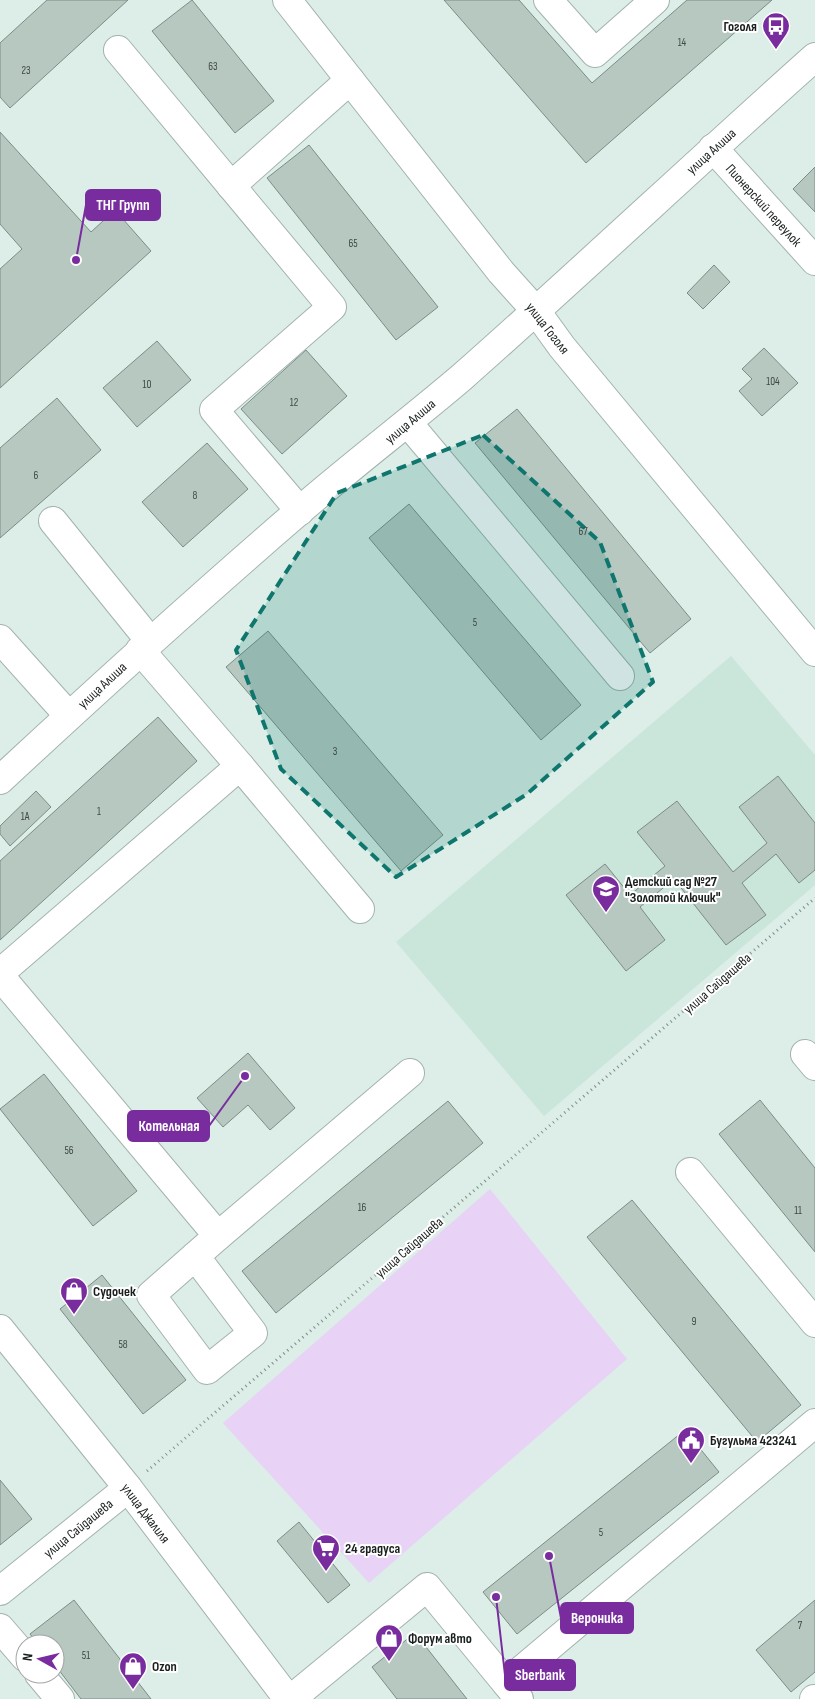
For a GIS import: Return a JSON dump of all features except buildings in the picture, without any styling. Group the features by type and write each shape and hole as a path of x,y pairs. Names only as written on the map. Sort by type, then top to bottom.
{"street":[{"name":"улица Гоголя","path":"287,0 501,272 536,312 562,347 815,652"},
{"path":"548,0 595,53 655,0"},
{"path":"118,50 332,307 214,410 300,511"},
{"name":"улица Алиша","path":"0,780 145,646 300,511 408,424 536,312 713,148 815,57"},
{"path":"231,186 350,80"},
{"name":"Пионерский переулок","path":"713,148 815,261"},
{"path":"408,424 620,676"},
{"path":"53,521 145,646 240,766 360,908"},
{"path":"0,639 69,716"},
{"path":"218,1236 0,975 240,766"},
{"path":"195,1256 410,1073"},
{"path":"690,1172 815,1323"},
{"name":"улица Джалиля","path":"0,1330 128,1488 289,1699"},
{"path":"289,1699 427,1587 513,1691 815,1423"},
{"name":"улица Сайдашева","path":"1,1587 128,1488"},
{"path":"0,1628 15,1645"},
{"path":"47,1684 60,1699"}],"path":[{"name":"улица Сайдашева","path":"128,1488 815,898"}],"highlighted area":[{"path":"483,435 600,542 653,682 527,794 396,877 281,769 236,650 337,493"}],"shaded area":[{"name":"Детский сад №27 \"Золотой ключик\"","path":"731,656 815,755 815,885 544,1116 396,942"},
{"path":"490,1189 627,1359 369,1583 223,1423"}],"place":[{"name":"Гоголя","path":"776,50"},
{"name":"ТНГ Групп","path":"76,260"},
{"name":"Детский сад №27 \"Золотой ключик\"","path":"606,913"},
{"name":"Котельная","path":"245,1076"},
{"name":"Судочек","path":"74,1315"},
{"name":"Бугульма 423241","path":"691,1464"},
{"name":"Вероника","path":"549,1556"},
{"name":"24 градуса","path":"326,1572"},
{"name":"Sberbank","path":"496,1597"},
{"name":"Форум авто","path":"389,1662"},
{"name":"Ozon","path":"133,1690"}]}
